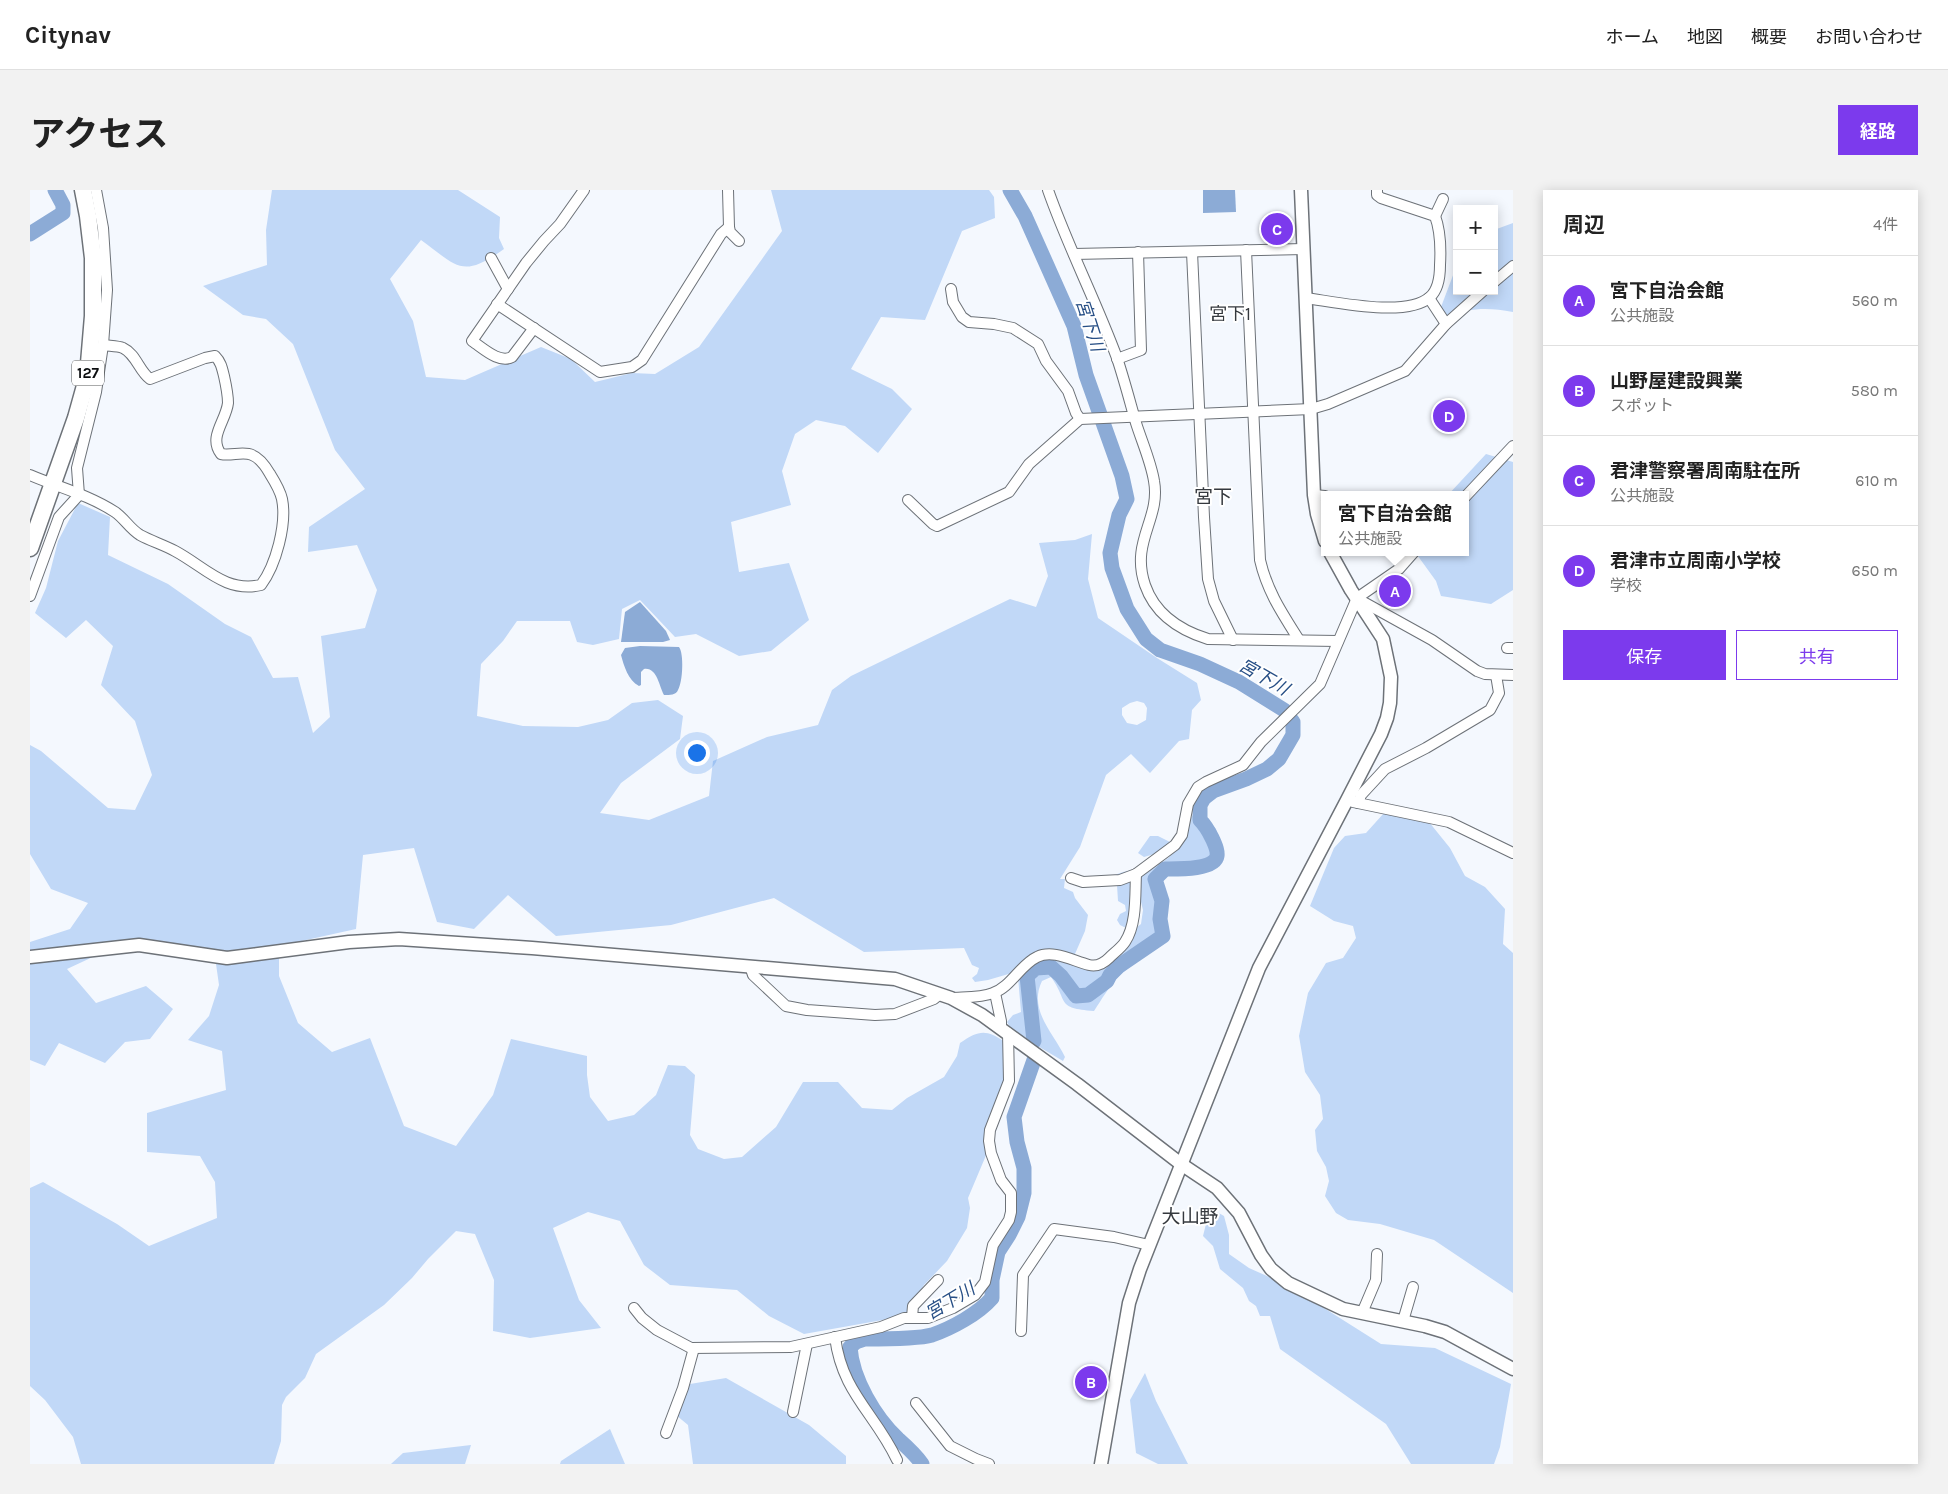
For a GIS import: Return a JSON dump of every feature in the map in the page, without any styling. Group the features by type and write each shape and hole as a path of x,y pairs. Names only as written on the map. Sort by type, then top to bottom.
{"highway":[{"name":"127","path":"30,548 54,485 88,375 93,316 93,258 83,190"}],"street":[{"path":"30,596 59,517 79,495 77,468 96,392 103,345 107,290 105,253 96,190"},
{"path":"534,328 512,357 508,359 499,359 472,341 532,256 560,224 584,190"},
{"path":"728,190 729,227 730,232 738,241"},
{"path":"1048,190 1060,225 1074,254 1117,359 1154,481 1154,508 1140,550 1141,568 1145,584 1160,611 1182,629 1208,639 1338,641"},
{"path":"1301,190 1311,409 1320,495 1317,514 1321,528"},
{"path":"1377,190 1377,195 1381,198 1435,216"},
{"path":"1306,298 1389,308 1423,303 1436,288 1440,278 1440,240 1435,216 1443,199"},
{"path":"497,304 600,372 637,365 642,360 721,234 729,227"},
{"path":"1074,254 1304,249"},
{"path":"1246,250 1260,560 1264,580 1271,595 1299,640"},
{"path":"1117,359 1141,350 1138,252"},
{"path":"1192,252 1208,579 1214,601 1232,640"},
{"path":"492,258 508,289"},
{"path":"1498,279 1513,266"},
{"path":"952,290 953,302 962,317 969,322 1013,328 1038,344 1046,361 1068,391 1076,413 1084,419"},
{"path":"908,500 933,524 937,526 949,522 1008,492 1029,464 1084,419 1311,409 1328,404 1404,371 1446,324 1479,295"},
{"path":"1429,298 1446,324"},
{"path":"30,475 79,495 116,513 124,522 140,534 176,551 233,586 248,588 261,585 268,577 282,528 282,500 278,487 260,460 250,454 228,456 221,454 218,449 217,432 228,405 228,396 220,361 215,356 205,358 150,378 143,374 138,364 124,348 103,345"},
{"path":"1469,493 1513,446"},
{"path":"1101,1464 1130,1303 1150,1245 1259,968 1352,802 1381,734 1390,703 1391,676 1383,639 1332,556"},
{"path":"1072,878 1083,882 1114,882 1136,874 1170,850 1180,839 1188,804 1198,787 1243,765 1274,728 1320,684 1357,598 1399,569 1406,556"},
{"path":"1357,598 1432,640 1477,671 1496,675 1513,675"},
{"path":"1352,802 1385,769 1426,748 1490,710 1497,700 1499,693 1496,675"},
{"path":"1352,802 1449,822 1513,853"},
{"path":"750,966 753,975 786,1006 807,1010 875,1015 894,1014 946,996 995,993 1005,986 1017,972 1039,955 1062,957 1090,966 1103,964 1122,946 1130,932 1136,874"},
{"path":"30,957 139,945 227,958 349,942 399,939 532,948 896,979 946,996 982,1015 1078,1084 1181,1164 1217,1188 1243,1218 1261,1255 1278,1276 1288,1283 1343,1309 1445,1332 1513,1369"},
{"path":"634,1308 642,1318 657,1330 694,1348 791,1347 881,1327 895,1321 936,1316 975,1295 985,1282 995,1240 1009,1220 1012,1201 1011,1193 1001,1180 991,1153 989,1141 990,1130 1009,1081 1004,1031 995,993"},
{"path":"1021,1331 1024,1275 1054,1229 1114,1237 1150,1245"},
{"path":"1362,1313 1376,1280 1377,1254"},
{"path":"912,1318 913,1306 938,1280"},
{"path":"1403,1321 1413,1287"},
{"path":"835,1337 843,1372 851,1389 889,1442 897,1460"},
{"path":"793,1412 807,1344"},
{"path":"666,1433 683,1388 694,1348"},
{"path":"916,1403 950,1446 976,1460 989,1464"}],"shaded area":[{"path":"272,190 458,190 500,217 499,238 504,249 479,264 461,266 452,263 421,240 390,279 413,321 426,377 465,380 541,347 571,359 595,382 632,373 655,374 699,347 782,231 771,190 989,190 994,197 995,218 962,231 925,320 881,317 851,369 892,389 912,409 878,453 845,426 816,420 795,434 782,471 791,505 731,522 739,572 789,563 809,620 771,651 739,656 696,634 675,637 640,600 622,609 619,639 593,645 577,642 570,621 517,621 503,641 481,664 477,716 523,726 578,727 608,720 632,703 658,700 683,716 680,739 621,783 600,813 649,820 709,796 713,761 767,737 818,725 832,690 851,676 1010,599 1036,607 1048,576 1039,543 1075,540 1092,534 1088,579 1098,618 1197,683 1201,700 1192,710 1189,739 1179,741 1150,773 1131,754 1106,775 1080,847 1060,879 1065,879 1064,888 1073,892 1075,898 1088,915 1085,931 1071,963 1103,966 1128,929 1120,925 1117,920 1120,914 1126,911 1125,905 1118,901 1117,885 1113,876 1158,864 1171,855 1165,851 1144,857 1138,853 1150,836 1158,836 1172,843 1193,815 1201,814 1216,829 1221,850 1217,859 1202,870 1165,876 1163,882 1166,908 1164,933 1154,948 1118,977 1094,1011 1068,1006 1051,977 1042,981 1038,992 1040,1011 1065,1057 1063,1061 1012,1031 1007,1022 1013,1015 1021,1012 1018,977 1012,973 975,982 972,978 977,974 979,968 972,965 964,948 864,952 774,898 671,925 556,936 508,895 474,929 437,922 414,848 363,855 356,929 279,946 279,976 298,1023 332,1052 370,1038 404,1126 456,1146 493,1095 511,1039 587,1056 590,1097 608,1121 634,1115 656,1095 668,1065 685,1066 695,1075 690,1135 698,1149 724,1159 742,1157 776,1127 803,1082 838,1082 862,1108 892,1110 907,1098 944,1077 957,1056 960,1043 982,1033 993,1035 1005,1042 1008,1070 985,1131 987,1153 968,1198 970,1208 967,1228 947,1261 924,1285 905,1316 804,1334 769,1316 737,1290 670,1285 644,1265 620,1221 588,1212 553,1228 579,1300 601,1328 530,1338 493,1331 494,1280 475,1234 456,1231 384,1305 316,1354 305,1378 286,1397 282,1405 281,1441 274,1464 81,1464 73,1437 45,1400 30,1386 30,1188 43,1182 117,1224 149,1246 217,1218 215,1182 200,1156 147,1152 147,1113 226,1090 222,1051 188,1040 209,1016 219,985 215,957 112,948 67,969 96,1003 146,986 173,1009 150,1039 125,1042 105,1063 59,1043 45,1066 30,1060 30,942 70,929 88,903 51,889 30,854 30,745 41,751 108,808 135,810 152,775 135,721 101,685 113,646 86,620 66,638 35,613 46,588 58,541 78,503 110,517 108,555 168,584 225,624 251,637 273,678 298,677 313,733 330,717 321,636 365,628 377,590 357,545 308,552 309,527 365,489 335,450 293,344 266,319 243,315 203,286 267,265 266,230","holes":["1137,701 1144,703 1147,708 1146,720 1137,725 1127,723 1122,715 1122,708","1136,902 1141,902 1143,910 1141,924 1133,930"]},
{"path":"1203,190 1235,190 1236,212 1203,213"},
{"path":"1513,223 1513,312 1479,309 1446,316 1441,307 1453,275 1453,295 1498,295 1498,229"},
{"path":"1486,454 1513,462 1513,590 1491,604 1441,596 1436,581 1418,556 1469,556 1469,491 1452,491"},
{"path":"640,602 666,631 670,640 663,642 621,642 625,612"},
{"path":"640,646 679,647 682,655 682,674 680,686 676,693 664,695 655,674 648,669 644,669 641,672 641,685 639,686 632,680 625,668 621,655 625,648"},
{"path":"1384,813 1429,822 1450,848 1465,876 1485,887 1505,909 1503,944 1513,953 1513,1293 1434,1240 1380,1224 1348,1220 1336,1213 1325,1196 1329,1181 1326,1167 1317,1151 1315,1130 1323,1119 1320,1095 1305,1072 1299,1036 1308,993 1326,963 1343,958 1356,938 1353,926 1334,921 1310,906 1334,848 1345,836 1366,833"},
{"path":"1210,1208 1224,1216 1229,1235 1229,1254 1249,1268 1305,1296 1381,1344 1435,1348 1511,1384 1500,1447 1494,1464 1411,1464 1386,1424 1280,1349 1270,1316 1260,1316 1256,1306 1249,1301 1243,1288 1220,1269 1213,1246 1203,1236"},
{"path":"1145,1373 1156,1401 1188,1464 1158,1464 1136,1453 1130,1400"},
{"path":"726,1378 809,1425 846,1456 846,1464 693,1464 688,1425 676,1415 690,1384"},
{"path":"610,1429 625,1464 560,1464 561,1461"},
{"path":"471,1445 465,1464 391,1464 403,1453"}],"waterway":[{"path":"30,234 63,213 63,205 55,190"},
{"name":"宮下川","path":"1010,190 1025,216 1074,326 1086,375 1122,476 1127,499 1119,515 1110,553 1112,568 1127,609 1146,639 1160,650 1200,664 1239,682 1284,710 1293,722 1293,735 1279,759 1267,769 1213,791 1204,798 1200,805 1200,820 1213,840 1217,856 1215,861 1203,866 1186,869 1165,869 1155,879 1162,901 1160,919 1163,936 1119,966 1107,981 1088,995 1076,996 1061,976 1051,967 1036,968 1027,976 1034,1041"},
{"name":"宮下川","path":"922,1464 889,1430 873,1409 855,1372 850,1347 856,1342 865,1339 909,1338 932,1335 964,1320 980,1310 992,1298 992,1280 998,1252 1018,1217 1024,1193 1024,1168 1017,1142 1014,1117 1034,1060"}],"place":[{"name":"君津警察署周南駐在所","path":"1277,229"},
{"name":"君津市立周南小学校","path":"1449,416"},
{"name":"宮下自治会館","path":"1395,591"},
{"name":"山野屋建設興業","path":"1091,1382"}],"district":[{"name":"宮下1","path":"1230,314"},
{"name":"宮下","path":"1213,497"},
{"name":"大山野","path":"1190,1217"}]}
